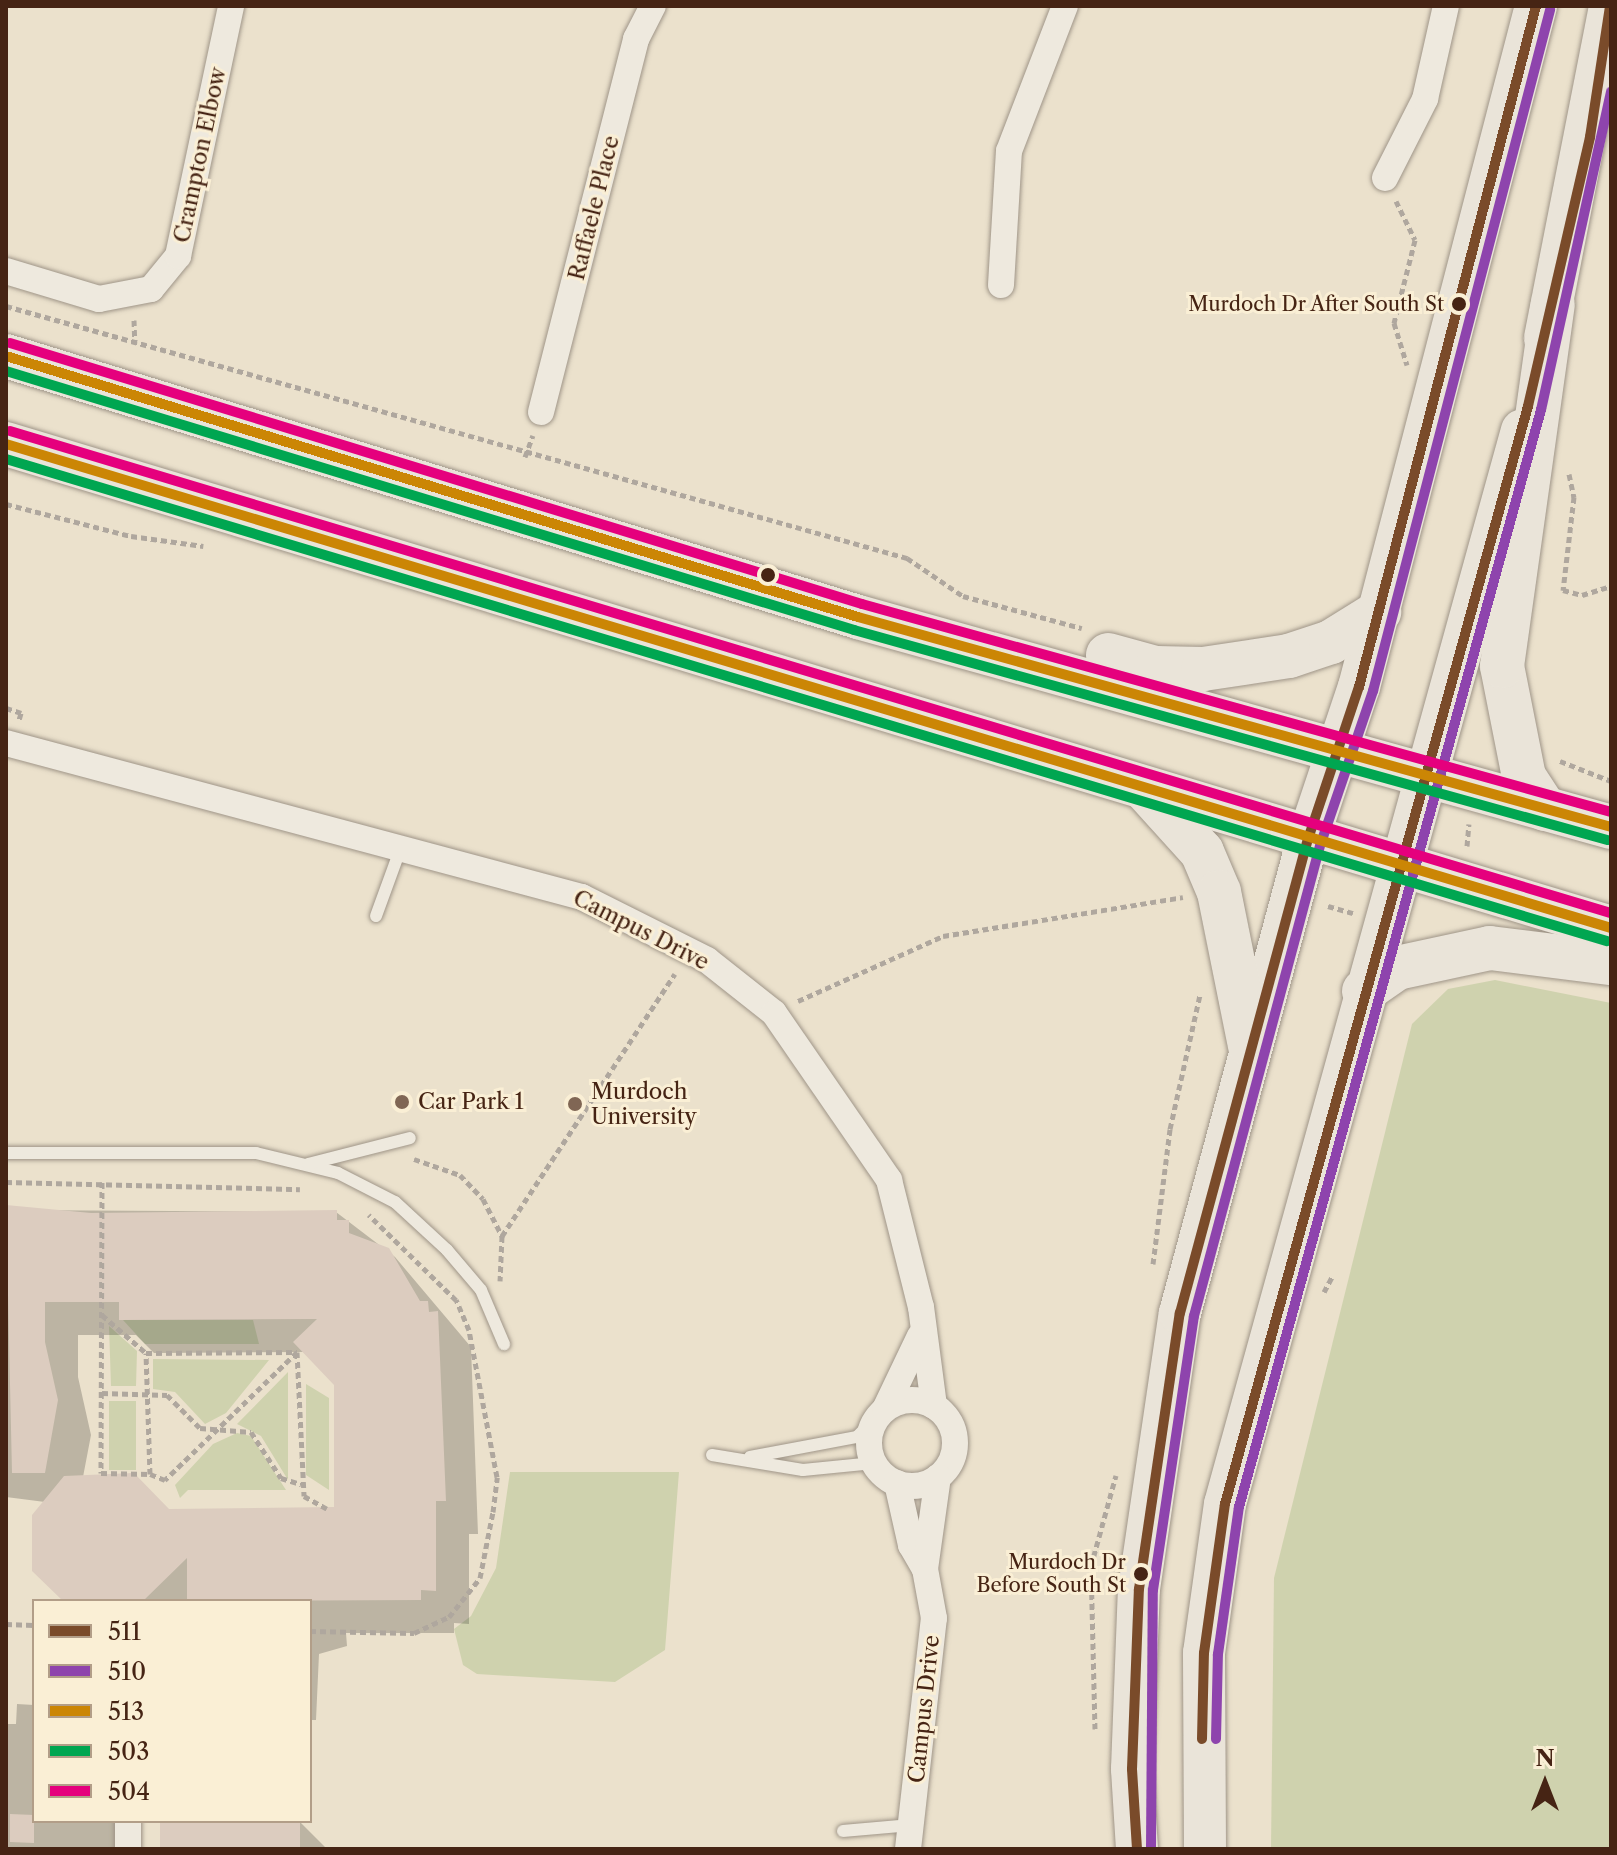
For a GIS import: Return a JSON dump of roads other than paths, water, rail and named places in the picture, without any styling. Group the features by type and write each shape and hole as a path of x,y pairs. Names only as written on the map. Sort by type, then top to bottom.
{"highway":[{"path":"1545,809 1524,777 1502,666 1553,305"},
{"path":"6,356 858,617 1340,748 1611,827"},
{"path":"6,444 1145,788 1462,887 1611,928"},
{"path":"858,617 997,624 1156,668 1203,669 1331,642 1379,612"},
{"path":"1145,788 1202,852 1219,892 1250,1046"},
{"path":"1364,991 1397,968 1490,948 1611,963"}],"main road":[{"path":"1137,1849 1134,1650 1149,1487 1180,1313 1308,839 1340,748 1379,612 1536,6"},
{"path":"1205,1849 1204,1653 1225,1504 1400,868 1422,773 1553,305 1610,6"}],"street":[{"name":"Crampton Elbow","path":"6,271 99,299 151,289 178,256 231,6"},
{"name":"Raffaele Place","path":"541,412 636,39 653,6"},
{"path":"1001,285 1009,151 1065,6"},
{"path":"1385,178 1425,99 1446,6"},
{"name":"Campus Drive","path":"6,743 582,897 707,960 774,1013 889,1180 921,1307 920,1336 934,1406"},
{"name":"Campus Drive","path":"881,1413 920,1336"},
{"path":"904,1400 934,1406 955,1441 938,1477 897,1483 874,1463 868,1444 881,1413 904,1400"},
{"name":"Campus Drive","path":"909,1837 934,1618 925,1569 938,1477"},
{"name":"Campus Drive","path":"897,1483 911,1545 925,1569"},
{"path":"128,1823 128,1849"}],"lane":[{"path":"376,916 400,850"},
{"path":"308,1164 410,1138"},
{"path":"6,1153 256,1153 308,1164 350,1179 412,1216 481,1290 504,1344"},
{"path":"743,1458 857,1437 881,1413"},
{"path":"712,1455 803,1470 874,1463"},
{"path":"843,1831 909,1837"}],"place":[{"name":"Murdoch Dr After South St","path":"1459,304"},
{"name":"Car Park 1","path":"402,1102"},
{"name":"Murdoch University","path":"575,1104"},
{"name":"Murdoch Dr Before South St","path":"1141,1574"}]}
